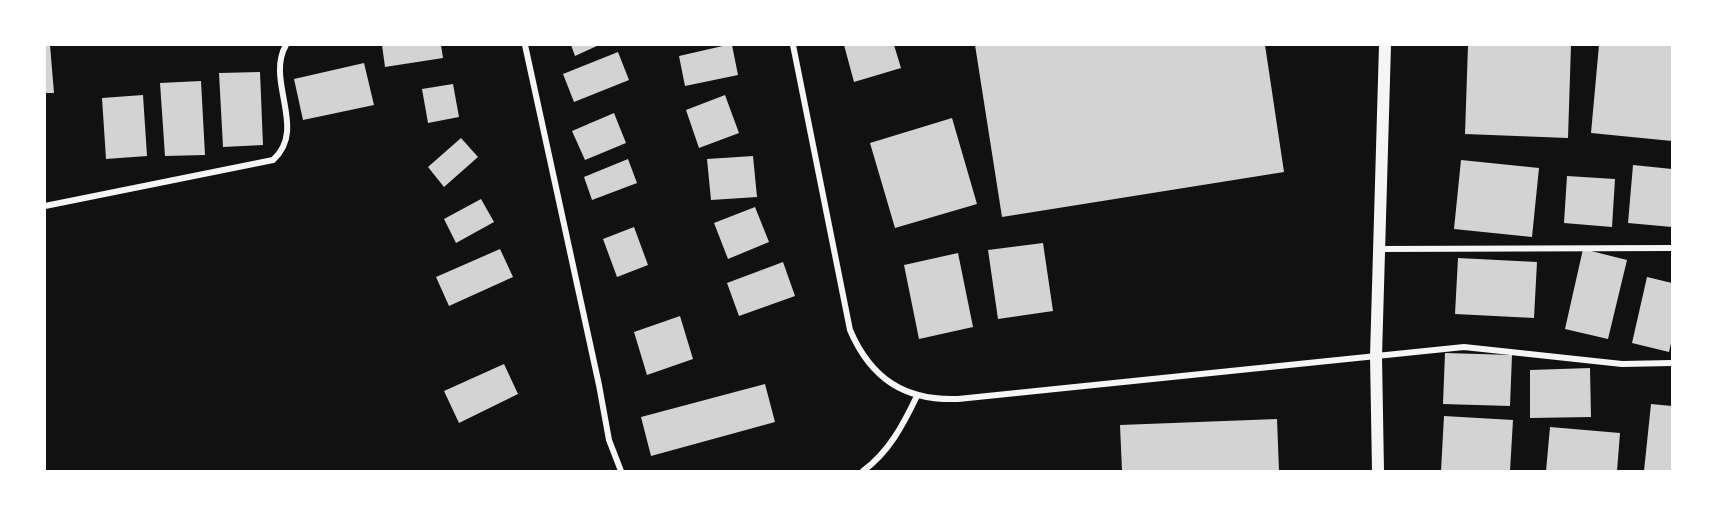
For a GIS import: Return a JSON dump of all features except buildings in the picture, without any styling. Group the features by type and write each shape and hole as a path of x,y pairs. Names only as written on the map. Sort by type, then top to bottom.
{"main road":[{"path":"1378,471 1376,356 1385,45"}],"street":[{"path":"45,206 273,160 284,149 288,135 280,63 286,45"},
{"path":"525,45 609,440 621,471"},
{"path":"793,45 850,330 866,360 878,373 891,384 917,396 940,400 958,399 1464,347 1622,364 1672,363"},
{"path":"1380,249 1672,248"},
{"path":"863,471 888,447 902,427 917,396"}]}
